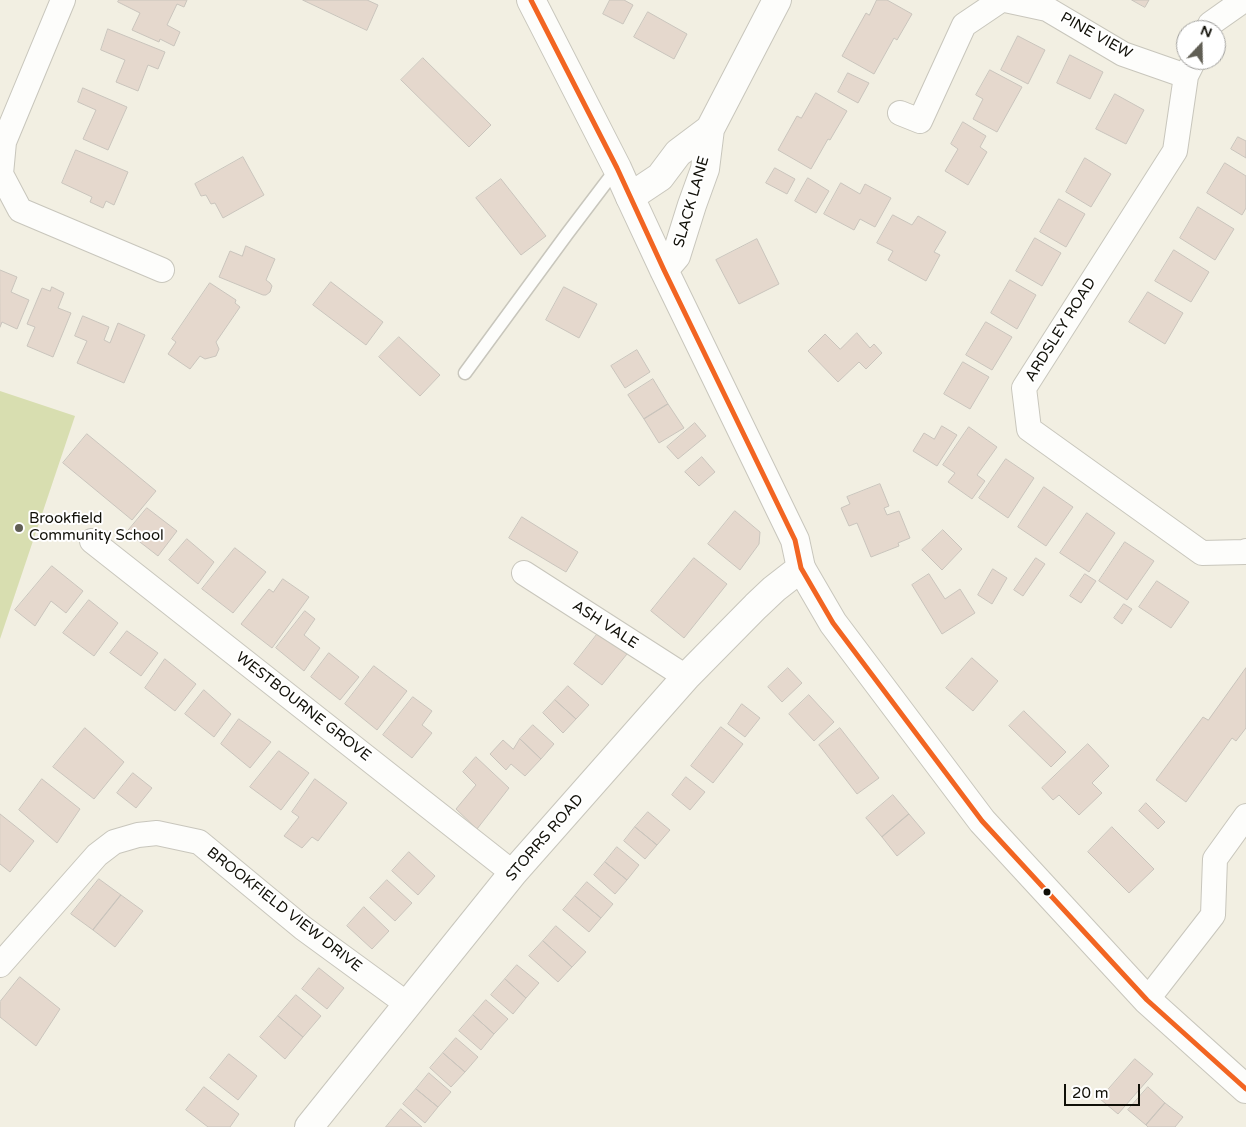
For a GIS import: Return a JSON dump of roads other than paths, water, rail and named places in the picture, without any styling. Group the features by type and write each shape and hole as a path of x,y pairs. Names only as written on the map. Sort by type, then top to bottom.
{"main road":[{"path":"531,0 616,168 795,540 801,568 833,623 982,821 1147,1000 1246,1089"},
{"name":"SLACK LANE","path":"664,270 676,256 705,169 710,129 777,0"},
{"name":"SLACK LANE","path":"630,197 660,177 678,153 710,129"},
{"name":"STORRS ROAD","path":"309,1127 513,873 686,678 756,606 801,568"}],"street":[{"path":"63,0 4,142 1,174 20,210 162,270"},
{"path":"900,113 920,121 964,25 1001,0"},
{"name":"PINE VIEW","path":"1005,0 1047,8 1123,54 1176,65"},
{"path":"1216,20 1244,0"},
{"name":"ARDSLEY ROAD","path":"1190,70 1175,151 1024,388 1029,430 1202,554 1245,552"},
{"name":"WESTBOURNE GROVE","path":"92,541 513,873"},
{"name":"ASH VALE","path":"524,573 686,678"},
{"path":"1147,1000 1213,915 1215,859 1246,816"},
{"name":"BROOKFIELD VIEW DRIVE","path":"0,966 97,855 114,842 138,835 157,833 199,842 303,928 407,1004"}],"lane":[{"path":"464,373 616,168"}],"place":[{"name":"Brookfield Community School","path":"19,528"}]}
